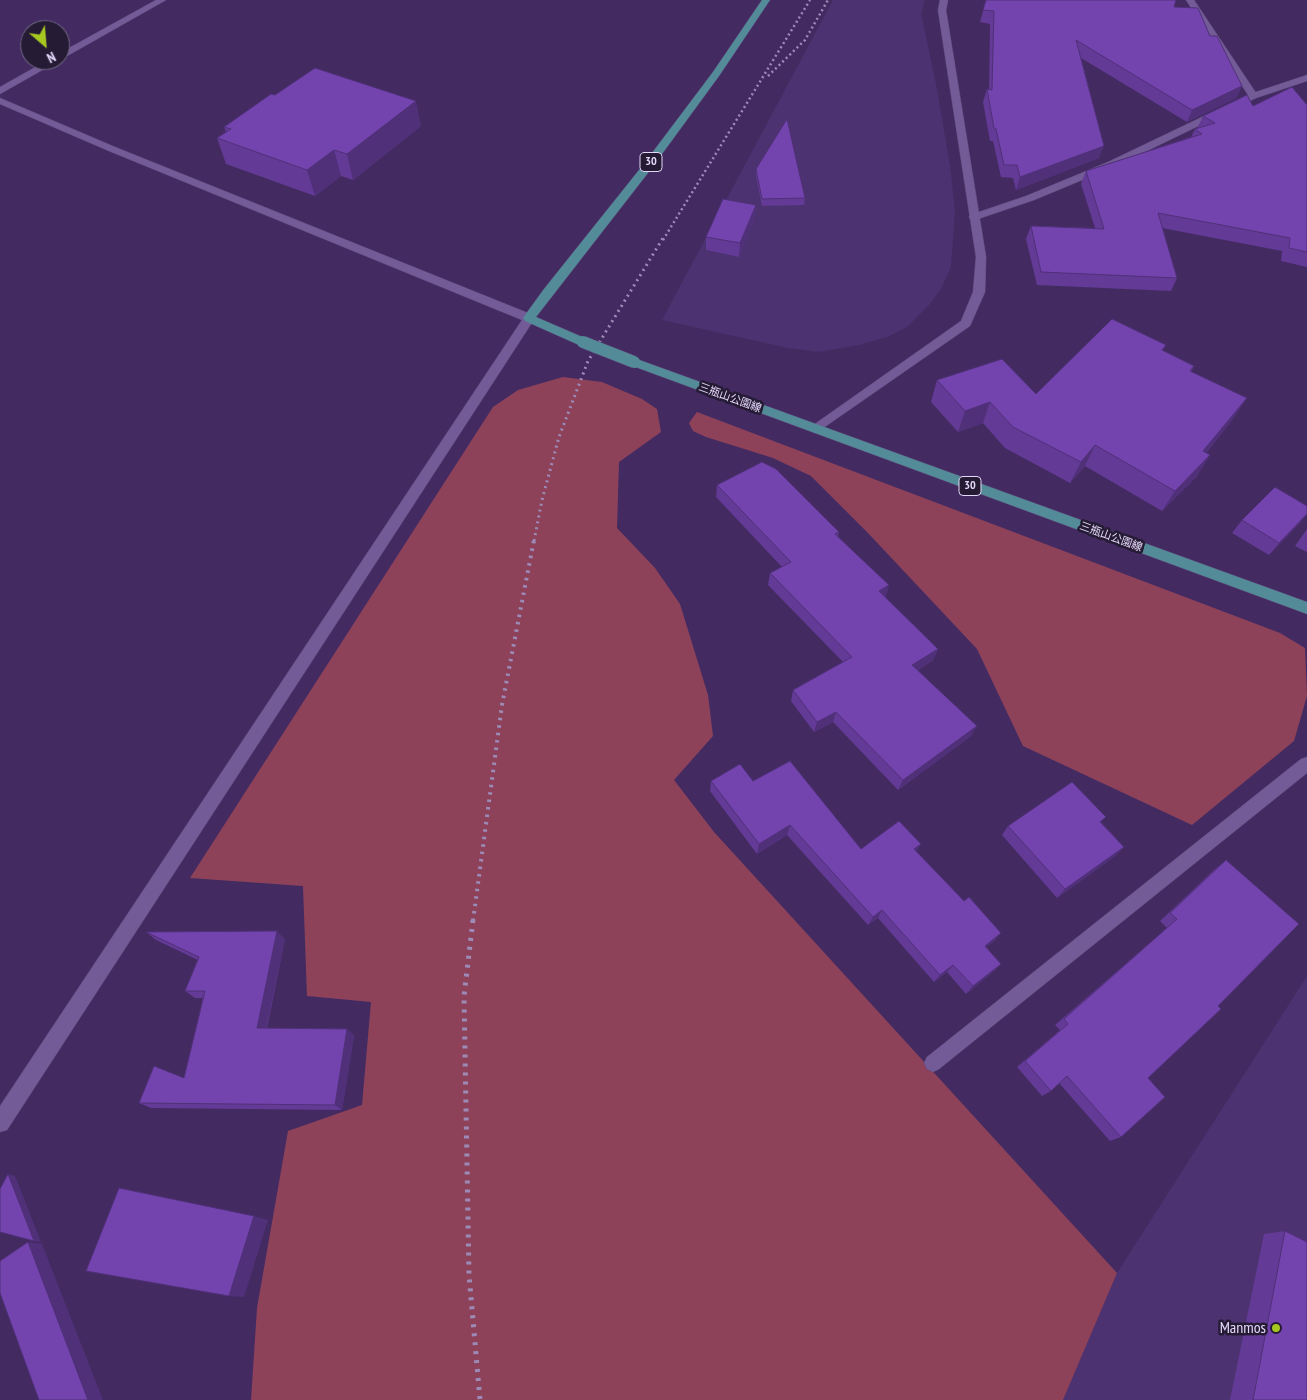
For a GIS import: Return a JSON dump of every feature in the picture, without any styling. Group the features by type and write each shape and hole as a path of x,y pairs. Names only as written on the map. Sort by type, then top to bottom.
{"main road":[{"name":"30","path":"529,318 647,168 716,74 766,0"},
{"name":"三瓶山公園線","path":"529,318 634,362 1307,608"}],"street":[{"path":"70,51 162,0"},
{"path":"816,429 966,323 979,292 981,257 942,10 944,0"},
{"path":"1190,0 1253,96"},
{"path":"0,91 37,70"},
{"path":"974,217 1030,198 1112,164 1253,96 1307,78"},
{"path":"0,101 112,149 529,318 0,1123"},
{"path":"933,1064 1307,764"}],"shaded area":[{"path":"833,0 925,0 921,13 937,89 950,166 955,210 951,267 941,289 929,305 907,327 887,337 859,345 819,352 788,348 662,320"},
{"path":"563,377 602,382 642,399 657,409 661,432 619,462 617,528 655,568 680,604 708,695 713,736 674,780 714,832 1117,1273 1063,1400 251,1400 257,1308 288,1131 362,1105 371,1002 307,996 303,886 190,878 493,407 518,390"},
{"path":"697,412 1280,633 1305,648 1307,696 1294,741 1192,825 1023,746 977,649 868,533 811,476 773,458 706,437 693,431 689,423"},
{"path":"1307,976 1307,1400 1063,1400 1117,1273"}],"building":[{"path":"986,0 1176,0 1174,7 1198,8 1210,36 1217,36 1242,86 1192,110 1076,40 1104,146 1020,177 1017,165 1004,165 996,129 994,128 987,89 992,90 994,11 983,10"},
{"path":"315,68 416,101 347,154 334,150 307,170 217,138 231,129 224,127 271,94 275,95"},
{"path":"1292,87 1307,105 1307,252 1289,248 1290,238 1158,213 1177,278 1041,272 1031,226 1104,229 1086,171 1202,134 1195,129 1215,123 1203,116 1247,95 1253,106"},
{"path":"787,119 805,198 762,199 756,169"},
{"path":"723,199 756,205 740,243 706,237"},
{"path":"1112,319 1166,345 1162,350 1194,366 1190,371 1247,398 1203,451 1210,455 1175,491 1095,445 1081,462 1013,427 990,402 965,411 937,380 1002,359 1036,394"},
{"path":"762,462 776,469 839,532 835,534 889,585 879,591 938,649 912,665 977,726 903,780 836,712 817,722 793,690 852,657 770,573 791,562 717,485"},
{"path":"1275,487 1307,506 1307,514 1279,543 1242,520"},
{"path":"790,761 861,849 899,821 921,844 914,849 964,901 969,897 1001,933 985,946 1001,964 973,986 953,965 940,975 882,910 873,917 790,825 759,844 711,781 740,764 753,781"},
{"path":"1072,782 1106,817 1100,822 1124,847 1065,889 1008,826"},
{"path":"1226,860 1299,924 1218,1006 1221,1009 1148,1078 1165,1097 1121,1137 1067,1076 1051,1091 1025,1061 1068,1024 1064,1019 1177,919 1170,913"},
{"path":"277,931 257,1028 347,1029 335,1105 139,1103 154,1066 184,1078 205,991 185,991 199,957 146,932"},
{"path":"8,1174 34,1241 0,1232 0,1189"},
{"path":"119,1188 254,1216 229,1296 86,1271"},
{"name":"Manmos","path":"1285,1231 1307,1242 1307,1400 1253,1400"},
{"path":"28,1242 88,1400 39,1400 0,1293 0,1261"}],"railway":[{"path":"663,240 810,0"},
{"path":"768,76 805,40 828,0"},
{"path":"534,541 542,500 559,437 588,361 663,238"},
{"path":"473,921 502,705 534,540"},
{"path":"473,920 464,996 469,1275 480,1400"}],"place":[{"name":"Manmos","path":"1276,1328"}]}
